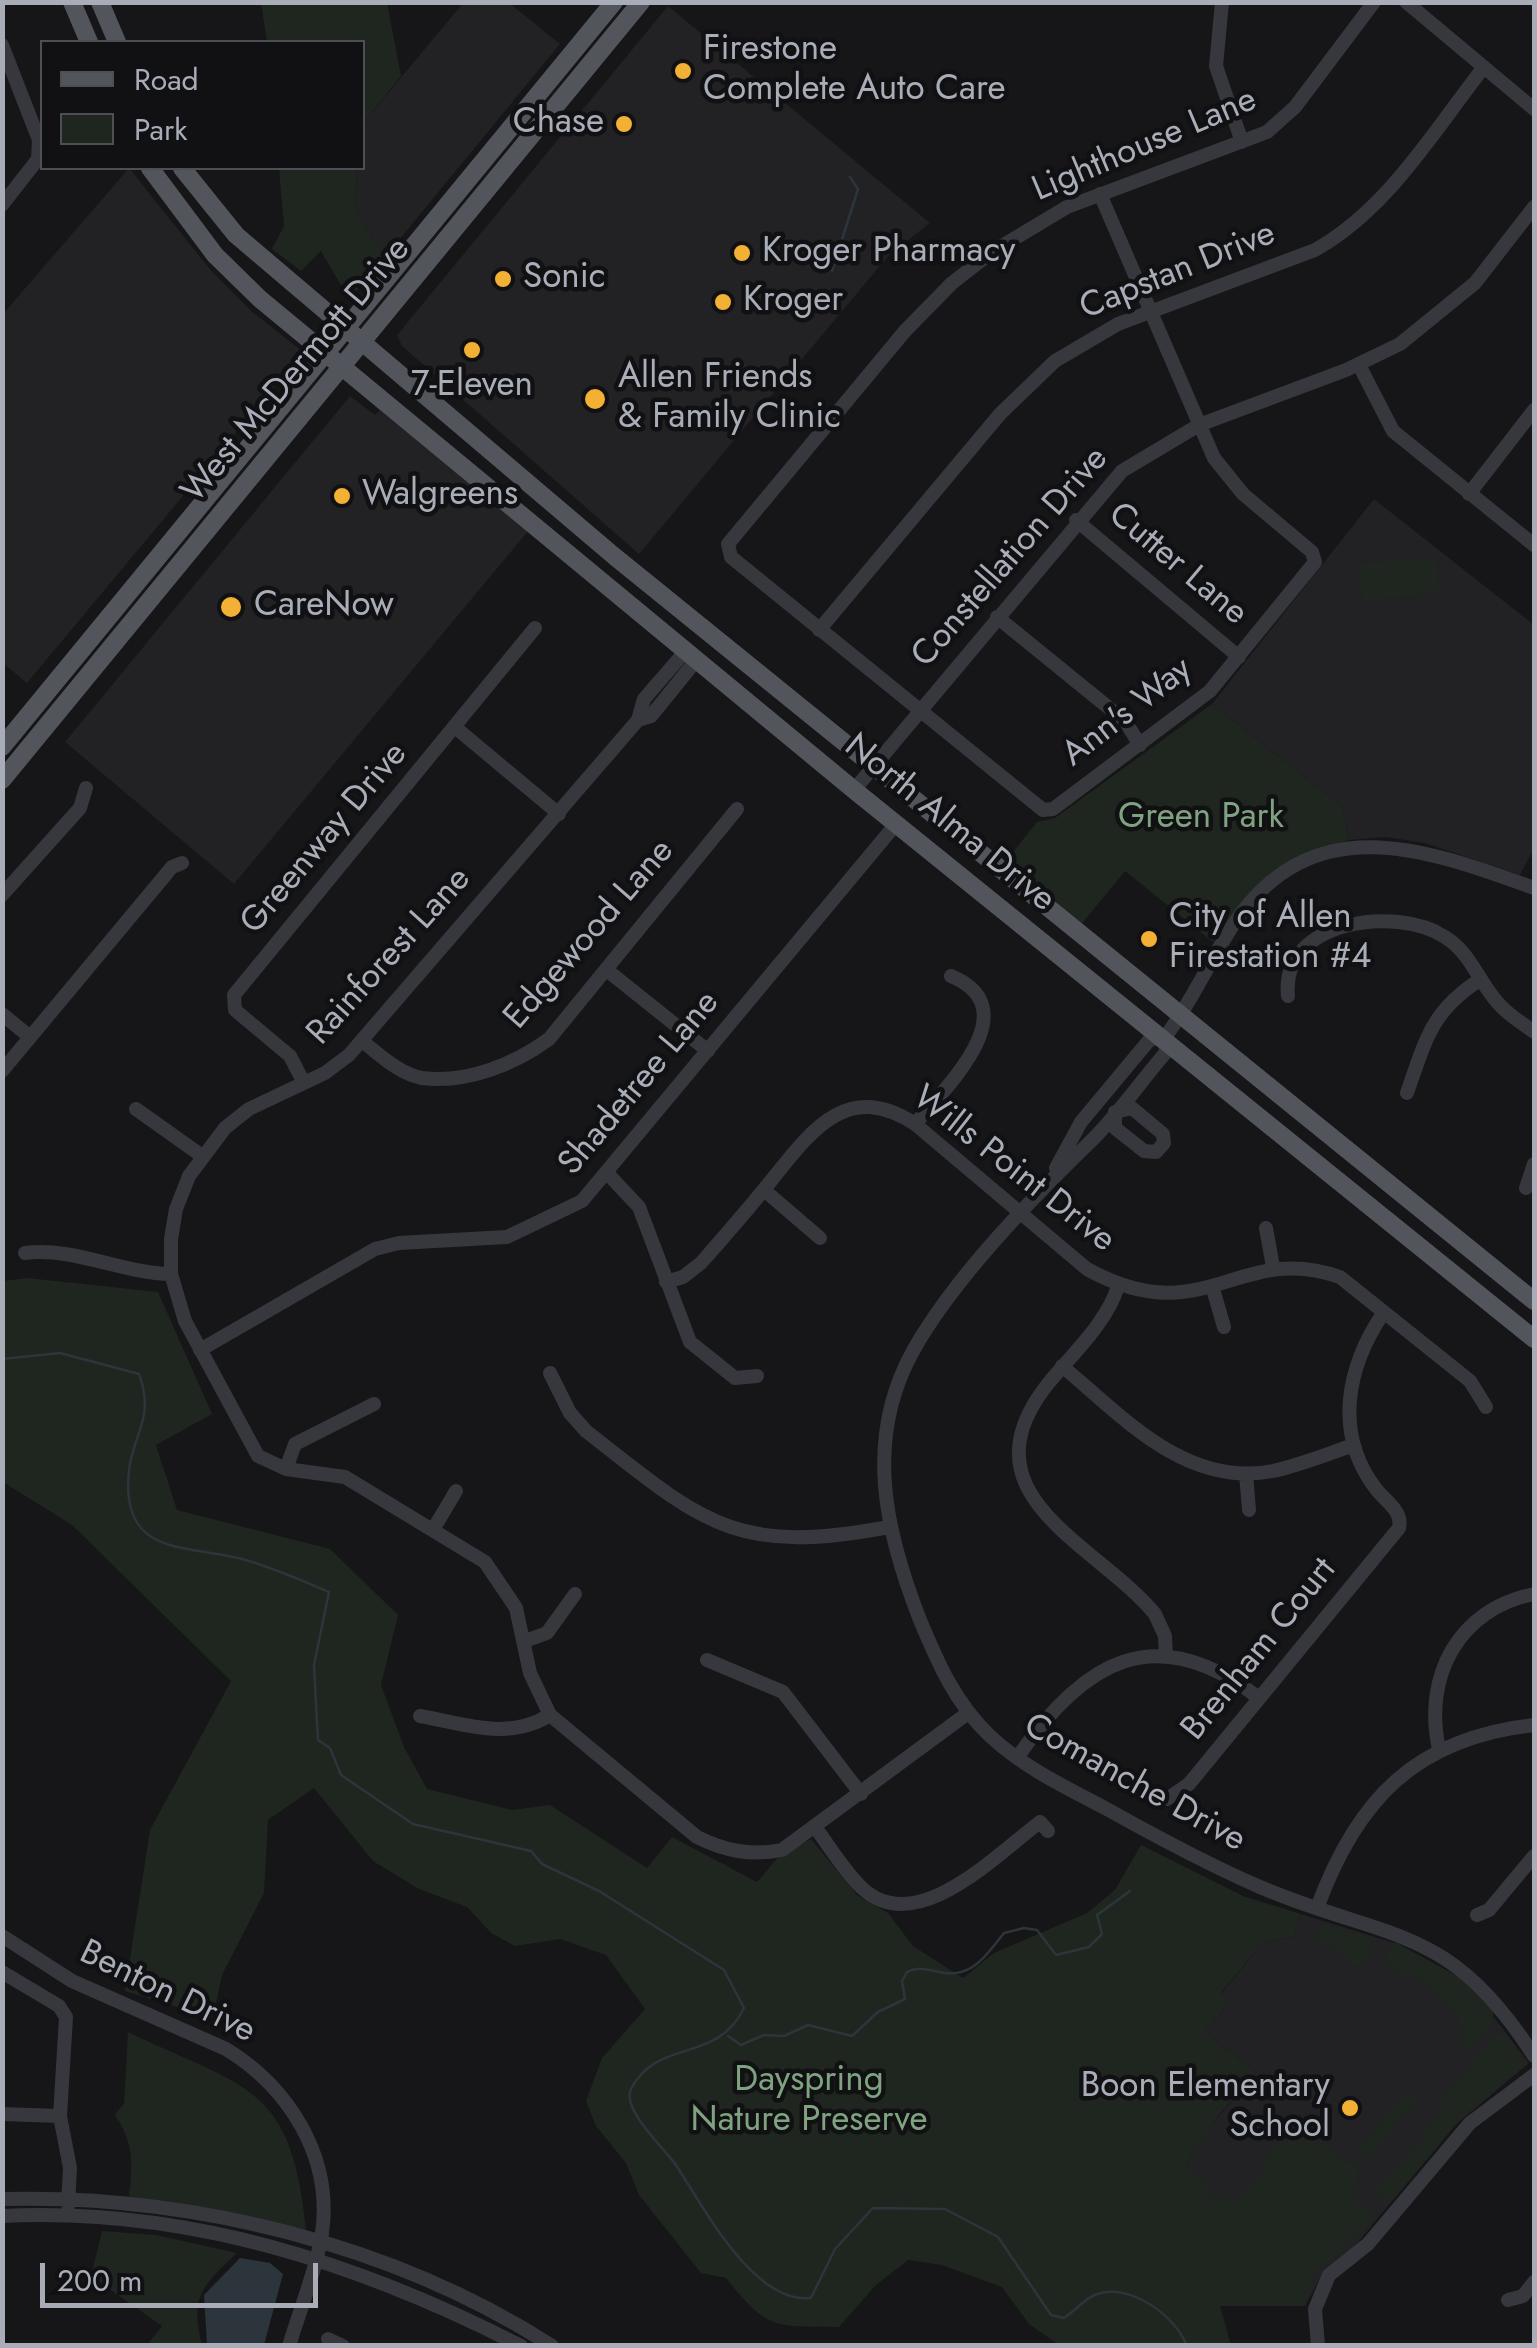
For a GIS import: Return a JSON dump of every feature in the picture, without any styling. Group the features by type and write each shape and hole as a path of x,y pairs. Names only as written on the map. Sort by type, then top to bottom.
{"main road":[{"path":"72,2 88,40"},
{"path":"100,2 116,40"},
{"name":"West McDermott Drive","path":"2,747 614,2"},
{"name":"West McDermott Drive","path":"2,780 641,2"},
{"path":"508,133 524,147"},
{"name":"North Alma Drive","path":"151,170 215,255 342,368 854,790 1534,1339"},
{"name":"North Alma Drive","path":"184,170 236,235 708,634 1534,1301"},
{"path":"180,532 194,547"},
{"path":"692,654 708,634"},
{"path":"55,684 71,697"}],"street":[{"path":"1222,2 1216,66 1242,142"},
{"name":"Lighthouse Lane","path":"819,630 727,551 730,541 930,304 1025,230 1100,194 1242,142 1284,119 1374,2"},
{"path":"1406,2 1534,109"},
{"path":"2,45 40,140 38,159 2,205"},
{"name":"Capstan Drive","path":"819,630 1026,386 1078,345 1148,312 1315,250 1340,236 1372,208 1484,67"},
{"path":"1100,194 1199,425"},
{"name":"Constellation Drive","path":"854,790 1076,520 1122,471 1199,425 1359,365 1400,344 1475,282 1534,207"},
{"path":"1359,365 1394,431 1534,545"},
{"path":"1469,494 1534,410"},
{"name":"Ann's Way","path":"920,711 1043,810 1053,809 1196,704 1239,656 1315,558 1225,475 1199,425"},
{"name":"Cutter Lane","path":"1076,520 1239,656"},
{"path":"997,616 1124,721 1140,745"},
{"name":"Greenway Drive","path":"304,1082 290,1056 235,1010 234,995 535,628"},
{"path":"819,630 920,711"},
{"name":"Rainforest Lane","path":"692,654 692,665 650,716 638,720 338,1066 249,1109 202,1156 176,1210 171,1274 185,1321 248,1443 270,1464 345,1477 434,1528 496,1575 516,1608 530,1673 550,1716 697,1837 722,1850 763,1854 782,1850 968,1713"},
{"path":"456,728 560,814"},
{"path":"2,895 80,808 86,788"},
{"name":"Edgewood Lane","path":"362,1041 394,1066 420,1078 505,1065 549,1039 737,809"},
{"name":"Shadetree Lane","path":"200,1350 375,1248 507,1237 582,1201 896,824"},
{"name":"Comanche Drive","path":"1162,1040 1182,1016 1246,908 1281,876 1329,852 1373,846 1411,848 1534,888"},
{"path":"2,1071 172,867 182,863"},
{"path":"1288,996 1290,973 1313,944 1335,930 1370,919 1402,920 1435,931 1466,955 1499,1005 1534,1032"},
{"path":"608,970 708,1051"},
{"path":"914,1124 970,1058 982,1034 981,1004 969,984 950,976"},
{"path":"1407,1093 1435,1018 1454,997 1481,979"},
{"path":"2,1014 30,1037"},
{"name":"Comanche Drive","path":"1054,1174 1068,1142 1100,1100 1150,1038 1162,1040"},
{"name":"Comanche Drive","path":"1162,1040 1167,1050 1090,1142 1054,1174 925,1331 901,1376 883,1452 888,1527 939,1666 968,1713 1016,1758 1172,1845 1317,1908 1400,1934 1450,1959 1488,1992 1534,2056"},
{"path":"1100,1100 1115,1112"},
{"name":"Wills Point Drive","path":"666,1282 682,1277 701,1263 810,1133 840,1112 881,1108 914,1124 1087,1269 1118,1286 1168,1296 1214,1289 1273,1267 1315,1268 1340,1277 1384,1312 1470,1382 1486,1406"},
{"path":"136,1109 202,1156"},
{"path":"1526,1188 1534,1164"},
{"path":"608,1174 639,1207 666,1282 697,1349 735,1378 757,1376"},
{"path":"764,1190 820,1238"},
{"path":"1266,1228 1273,1267"},
{"path":"25,1252 53,1250 136,1273 171,1274"},
{"path":"1118,1286 1108,1310 1025,1418 1020,1456 1028,1493 1040,1512 1148,1605 1165,1636 1166,1657"},
{"path":"1214,1289 1224,1327"},
{"path":"1062,1366 1154,1442 1182,1460 1246,1474 1273,1470 1354,1445 1349,1420 1354,1366 1384,1312"},
{"path":"550,1372 570,1413 586,1431 707,1520 748,1534 798,1540 888,1527"},
{"path":"286,1468 294,1444 374,1404"},
{"name":"Brenham Court","path":"1167,1799 1189,1784 1394,1534 1399,1516 1376,1490 1354,1445"},
{"path":"1246,1474 1249,1510"},
{"path":"434,1528 456,1491"},
{"path":"525,1641 547,1633 574,1594"},
{"path":"1439,1749 1431,1715 1435,1690 1454,1647 1485,1614 1534,1594"},
{"path":"1016,1758 1061,1698 1109,1666 1166,1657 1210,1666 1259,1698"},
{"path":"708,1660 783,1692 861,1794"},
{"path":"420,1716 508,1732 529,1728 550,1716"},
{"path":"1317,1908 1360,1819 1385,1788 1439,1749 1503,1728 1534,1725"},
{"path":"814,1827 861,1887 878,1900 910,1906 937,1898 1040,1822 1048,1832"},
{"path":"1476,1915 1489,1910 1534,1856"},
{"name":"Benton Drive","path":"2,1936 72,1982 226,2049 271,2082 302,2126 320,2178 320,2242 289,2346"},
{"path":"2,1972 58,2006 66,2016 60,2116 70,2168 66,2217"},
{"path":"1318,2346 1315,2308 1329,2275 1368,2244 1470,2123 1534,2076"},
{"path":"2,2114 60,2116"},
{"path":"2,2198 69,2200 206,2216 320,2242 421,2278 552,2346"},
{"path":"2,2216 66,2217 205,2229 315,2257 414,2294 521,2346"},
{"path":"1508,2300 1523,2296 1534,2282"},
{"path":"328,2340 343,2346"}],"shaded area":[{"path":"463,3 509,3 560,44 385,257 355,209 357,170 365,170 365,121"},
{"path":"668,6 930,223 889,255 639,554 402,346 397,335"},
{"path":"131,170 209,268 250,310 303,352 27,683 3,663 3,314"},
{"path":"350,396 375,415 380,410 529,530 234,884 65,742"},
{"path":"1374,499 1534,625 1534,848 1520,875 1425,843 1386,837 1349,840 1343,807 1212,704"},
{"name":"Boon Elementary School","path":"1301,1914 1401,1945 1479,1998 1529,2063 1453,2127 1355,2246 1325,2269 1305,2306 1138,2217 1185,2167 1207,2130 1239,2093 1251,2086 1255,2072 1205,2032 1228,2003 1221,1994 1262,1943 1294,1936"},
{"path":"240,2258 270,2263 283,2274 264,2345 207,2345 204,2295"}],"green space":[{"path":"261,3 387,3 401,76 365,121 365,40 267,40"},
{"path":"279,170 357,170 355,209 385,257 349,299 321,251 301,271 272,249 284,226"},
{"path":"1436,557 1439,593 1362,601 1359,564"},
{"name":"Green Park","path":"1212,704 1343,807 1349,840 1305,857 1270,877 1241,904 1213,942 1125,871 1079,927 1005,862 1037,822 1055,818"},
{"name":"Dayspring Nature Preserve","path":"27,1278 158,1292 212,1414 156,1445 177,1510 330,1549 398,1615 381,1685 404,1747 427,1789 512,1810 550,1805 647,1868 672,1837 757,1882 780,1855 811,1839 858,1896 888,1913 913,1946 963,1978 994,1953 1087,1913 1115,1890 1141,1845 1243,1896 1301,1914 1294,1936 1262,1943 1221,1993 1228,2003 1205,2032 1255,2072 1251,2086 1222,2112 1185,2167 1209,2184 1205,2191 1219,2201 1226,2194 1244,2209 1239,2199 1265,2167 1262,2163 1280,2141 1286,2145 1300,2127 1347,2165 1352,2160 1359,2164 1353,2194 1374,2220 1314,2275 1305,2306 1220,2306 1231,2345 1059,2345 1029,2324 1002,2287 942,2265 908,2260 876,2285 839,2327 774,2322 752,2308 726,2278 701,2273 639,2195 626,2163 596,2126 586,2101 602,2058 645,2009 606,1955 560,1939 515,1946 491,1933 467,1907 419,1889 373,1861 314,1788 268,1820 264,1893 222,1975 213,2018 125,1991 150,1830 231,1681 72,1525 3,1482 3,1281"},
{"path":"1326,1924 1372,1938 1370,1954 1358,1967 1317,1936 1319,1927"},
{"path":"1395,1942 1459,1977 1494,2011 1492,2022 1465,2053 1457,2049 1464,2038 1463,2026 1457,2020 1461,2014 1409,1971 1403,1977 1386,1962 1388,1948"},
{"path":"128,2032 232,2081 256,2097 275,2118 289,2145 306,2230 129,2196 131,2154 115,2115 124,2103"},
{"path":"1496,2035 1507,2035 1524,2063 1529,2063 1464,2115 1394,2199 1386,2199 1377,2190 1377,2183 1382,2186 1444,2110 1438,2104"},
{"path":"1406,2091 1417,2099 1368,2159 1358,2151"},
{"path":"102,2231 156,2235 237,2253 202,2293 197,2315 202,2345 147,2345 162,2326 91,2276"}],"waterway":[{"path":"832,271 858,189 850,177"},
{"path":"2,1359 60,1353 139,1374 145,1402 129,1470 129,1499 135,1520 147,1534 164,1543 259,1564 329,1592 314,1665 318,1740 330,1748 341,1775 413,1824 531,1851 542,1864 599,1891 724,1970 744,2008 732,2026 703,2045 656,2062 642,2073 630,2097 638,2118 750,2270 790,2296 811,2298 835,2249 873,2208 945,2209 998,2237 1051,2315 1064,2318 1097,2294 1123,2293 1162,2313 1187,2346"},
{"path":"728,2036 741,2045 764,2035 784,2036 808,2025 852,2036 878,2012 905,1999 902,1981 907,1972 919,1969 951,1973 970,1969 1004,1933 1024,1928 1037,1930 1056,1955 1089,1947 1102,1934 1097,1915 1130,1891"}],"place":[{"name":"Firestone Complete Auto Care","path":"683,71"},
{"name":"Chase","path":"624,124"},
{"name":"Kroger Pharmacy","path":"742,253"},
{"name":"Sonic","path":"503,279"},
{"name":"Kroger","path":"723,302"},
{"name":"7-Eleven","path":"472,350"},
{"name":"Allen Friends & Family Clinic","path":"595,399"},
{"name":"Walgreens","path":"342,496"},
{"name":"CareNow","path":"231,607"},
{"name":"City of Allen Firestation #4","path":"1149,939"},
{"name":"Boon Elementary School","path":"1350,2108"}]}
